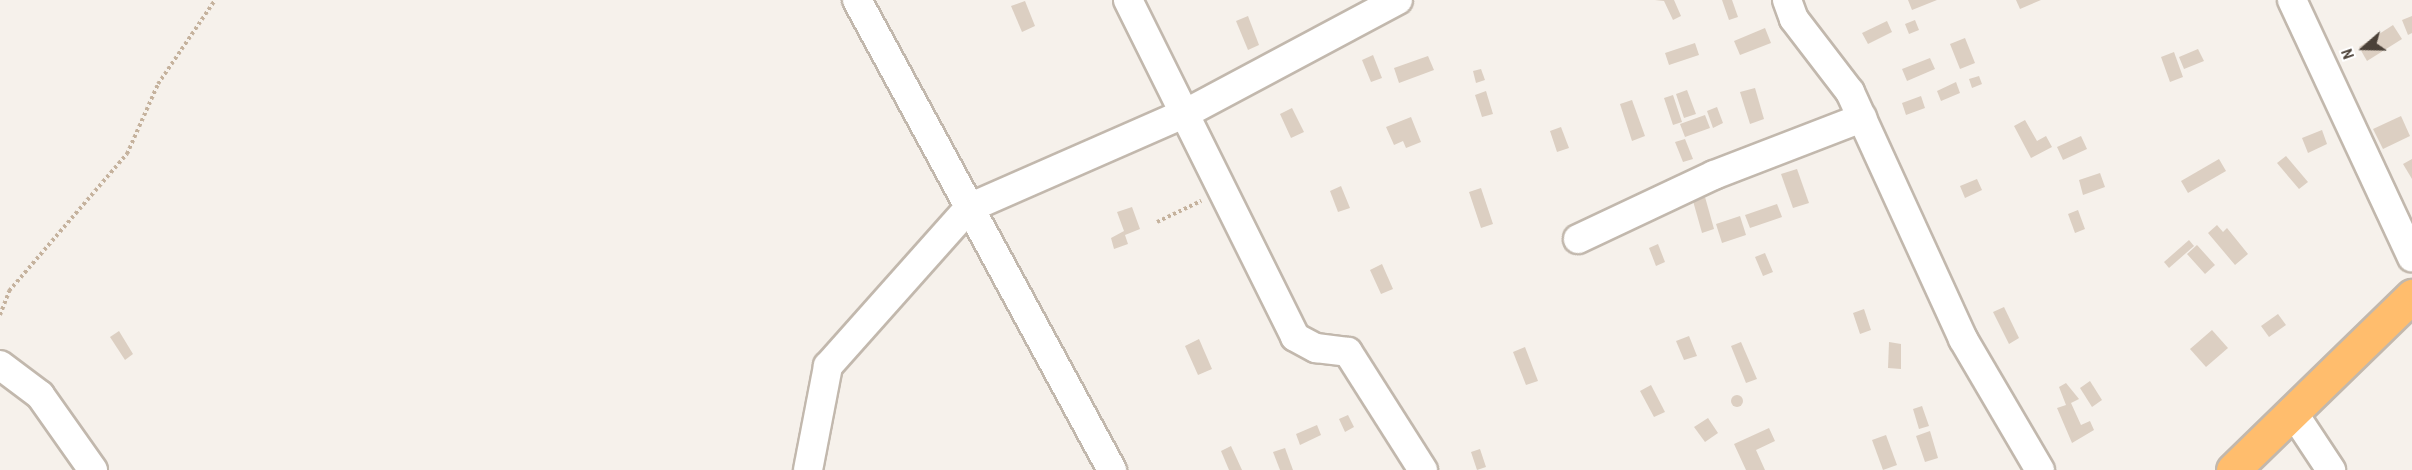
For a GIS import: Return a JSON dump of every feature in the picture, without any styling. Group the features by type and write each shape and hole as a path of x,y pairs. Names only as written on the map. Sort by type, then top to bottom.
{"highway":[{"path":"2233,470 2412,296"}],"street":[{"path":"857,0 1112,470"},
{"path":"1128,0 1188,112 1220,190 1295,337 1316,348 1348,352 1423,470"},
{"path":"808,470 828,366 969,207 1188,112 1398,0"},
{"path":"1787,0 1794,19 1850,92 1963,339 2040,470"},
{"path":"2292,0 2412,257"},
{"path":"1578,239 1714,175 1862,118"},
{"path":"0,365 40,395 93,470"},
{"path":"2292,411 2331,470"}],"path":[{"path":"0,315 9,291 127,154 158,84 215,0"},
{"path":"1157,222 1220,190"}],"building":[{"path":"1655,0 1674,0 1681,16 1673,20 1664,1"},
{"path":"1722,0 1732,0 1738,17 1729,20"},
{"path":"1908,0 1937,0 1912,10"},
{"path":"2016,0 2041,0 2020,9"},
{"path":"1025,1 1035,26 1022,32 1011,6"},
{"path":"1248,16 1259,45 1248,50 1236,21"},
{"path":"2412,16 2412,33 2408,35 2402,20"},
{"path":"1915,20 1919,30 1909,34 1905,24"},
{"path":"1887,21 1892,32 1868,44 1862,33"},
{"path":"2393,25 2402,39 2367,61 2359,47"},
{"path":"1765,28 1771,43 1740,55 1734,41"},
{"path":"1965,38 1975,63 1960,69 1950,44"},
{"path":"1695,43 1699,55 1669,65 1665,53"},
{"path":"2198,49 2204,61 2184,69 2179,57"},
{"path":"2174,52 2183,77 2170,82 2161,57"},
{"path":"1373,55 1382,78 1371,82 1362,60"},
{"path":"1428,56 1434,70 1399,83 1394,68"},
{"path":"1930,58 1935,69 1907,81 1902,69"},
{"path":"1481,69 1485,80 1476,83 1473,71"},
{"path":"1979,76 1982,84 1972,88 1969,79"},
{"path":"1956,82 1960,93 1941,101 1937,91"},
{"path":"1755,88 1764,119 1750,124 1740,92"},
{"path":"1687,90 1696,114 1684,118 1676,94"},
{"path":"1486,91 1493,114 1482,117 1475,95"},
{"path":"1673,95 1682,122 1673,125 1664,98"},
{"path":"1921,96 1925,108 1906,115 1902,103"},
{"path":"1632,100 1645,136 1632,141 1620,104"},
{"path":"1717,107 1723,123 1713,128 1707,111"},
{"path":"1292,108 1304,132 1291,138 1280,114"},
{"path":"1705,115 1710,128 1685,137 1680,124"},
{"path":"2401,116 2410,136 2383,149 2373,129"},
{"path":"1411,117 1421,142 1406,148 1403,141 1394,145 1386,127"},
{"path":"2025,120 2037,141 2046,136 2052,147 2031,158 2014,126"},
{"path":"1561,127 1569,148 1557,152 1550,131"},
{"path":"2322,130 2327,144 2308,153 2302,138"},
{"path":"2081,136 2087,149 2063,160 2057,147"},
{"path":"1685,139 1693,159 1683,162 1675,142"},
{"path":"2286,156 2308,182 2299,189 2277,163"},
{"path":"2219,159 2226,171 2188,193 2181,181"},
{"path":"2412,159 2412,179 2403,164"},
{"path":"1797,169 1809,203 1793,208 1781,174"},
{"path":"2100,173 2105,187 2083,195 2079,180"},
{"path":"1977,179 1982,190 1965,198 1960,186"},
{"path":"1341,186 1350,208 1338,212 1330,191"},
{"path":"1481,188 1493,224 1481,228 1469,192"},
{"path":"1705,197 1714,229 1702,233 1693,201"},
{"path":"1777,204 1782,217 1750,228 1745,215"},
{"path":"1132,207 1140,229 1125,235 1128,244 1114,249 1111,238 1124,231 1117,212"},
{"path":"2078,210 2085,229 2075,233 2068,214"},
{"path":"1740,216 1746,235 1722,243 1716,224"},
{"path":"2217,225 2223,232 2227,228 2248,254 2235,265 2208,233"},
{"path":"2189,240 2194,246 2169,268 2164,262"},
{"path":"1658,244 1665,262 1656,266 1649,248"},
{"path":"2197,245 2215,265 2205,274 2187,254"},
{"path":"1765,253 1773,272 1763,276 1755,257"},
{"path":"1382,264 1393,289 1381,294 1370,270"},
{"path":"2004,307 2019,338 2009,344 1993,312"},
{"path":"1864,309 1871,330 1860,334 1853,313"},
{"path":"2278,314 2286,325 2269,337 2261,326"},
{"path":"2212,330 2228,348 2206,367 2190,349"},
{"path":"119,331 133,354 125,360 110,337"},
{"path":"1689,336 1697,356 1684,360 1676,341"},
{"path":"1199,339 1212,369 1198,375 1185,346"},
{"path":"1741,342 1757,379 1746,383 1731,346"},
{"path":"1889,342 1901,344 1901,369 1888,368"},
{"path":"1525,347 1538,381 1526,385 1513,352"},
{"path":"2090,381 2102,400 2092,407 2080,388"},
{"path":"2066,383 2079,399 2071,403 2081,425 2090,421 2094,430 2072,443 2057,408 2066,405 2059,387"},
{"path":"1651,385 1665,412 1654,417 1640,391"},
{"path":"1739,395 1743,401 1739,407 1735,407 1731,399"},
{"path":"1922,406 1929,426 1919,429 1913,409"},
{"path":"1348,415 1354,427 1345,432 1339,419"},
{"path":"1708,418 1718,433 1705,442 1694,427"},
{"path":"1317,425 1321,435 1300,445 1296,434"},
{"path":"1769,428 1775,441 1756,450 1765,470 1746,470 1734,444"},
{"path":"1930,431 1938,458 1925,462 1916,436"},
{"path":"1886,435 1897,465 1883,470 1872,440"},
{"path":"1231,446 1242,470 1229,470 1221,451"},
{"path":"1285,448 1293,470 1280,470 1273,452"},
{"path":"1480,449 1486,467 1477,470 1471,452"}]}
